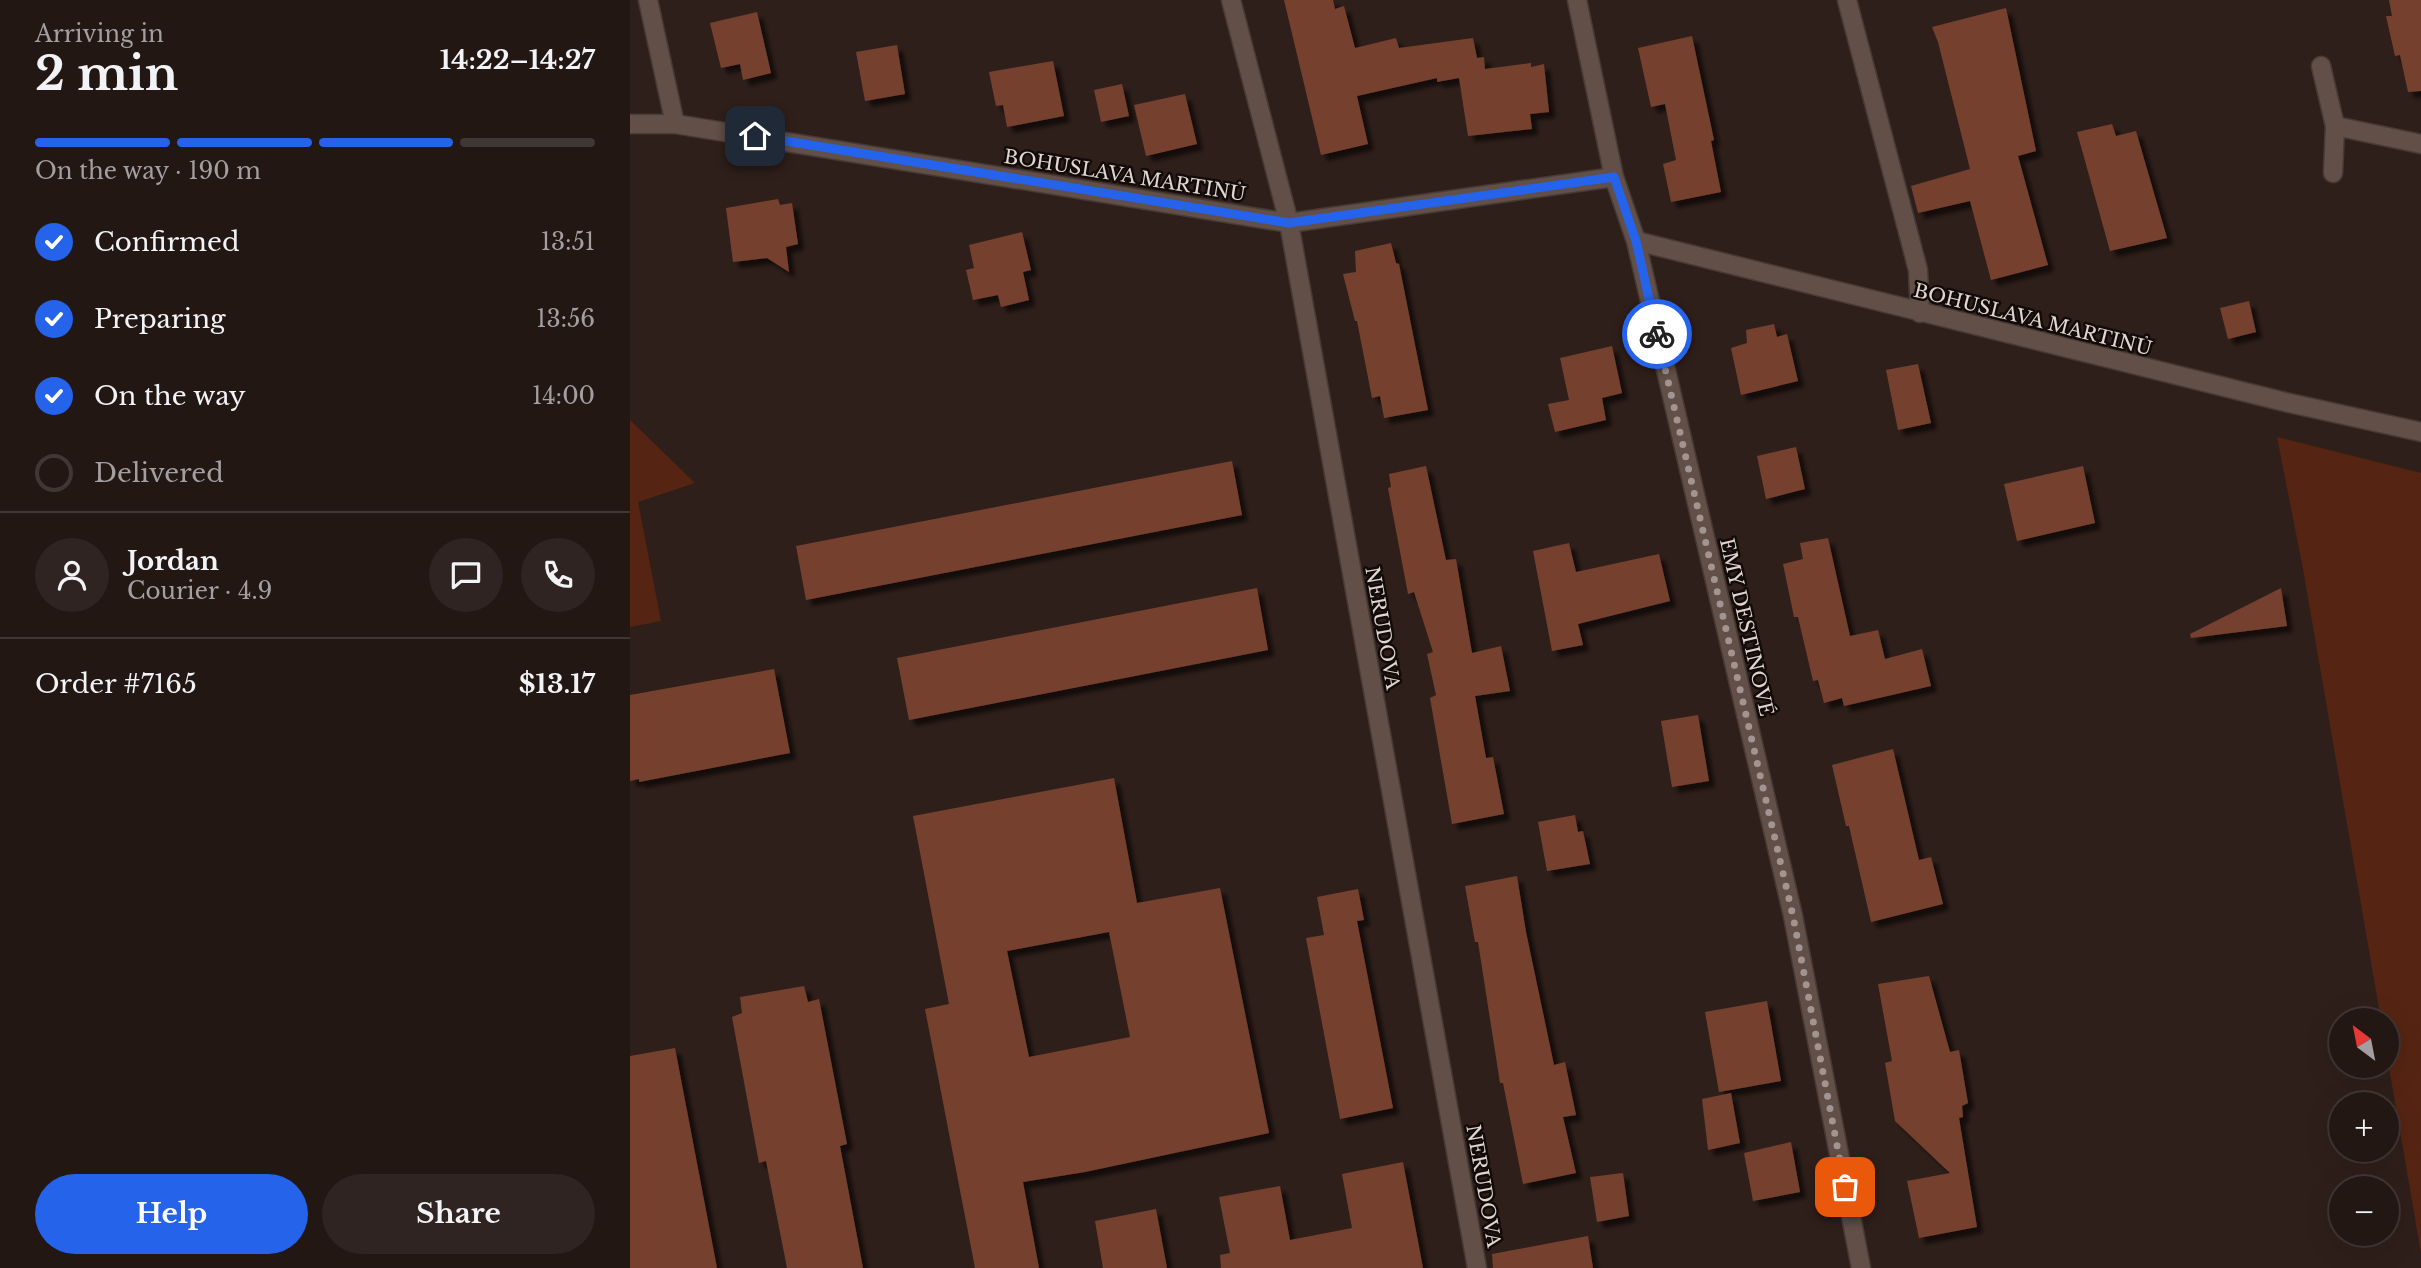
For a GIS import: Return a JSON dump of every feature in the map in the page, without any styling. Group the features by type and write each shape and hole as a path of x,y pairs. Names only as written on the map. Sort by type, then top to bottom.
{"street":[{"path":"648,0 675,124"},
{"name":"NERUDOVA","path":"1231,0 1289,223 1477,1268"},
{"name":"EMY DESTINOVÉ","path":"1577,0 1614,177 1636,241 1793,916 1861,1268"},
{"path":"1847,0 1918,271 1920,313"},
{"path":"2321,66 2335,126 2333,173"},
{"name":"BOHUSLAVA MARTINŮ","path":"630,124 675,124 1289,223 1614,177"},
{"path":"2335,126 2421,144"},
{"name":"BOHUSLAVA MARTINŮ","path":"1636,241 2285,402 2421,432"}],"shaded area":[{"path":"630,420 695,483 638,502 661,621 630,627"},
{"path":"2277,437 2421,473 2421,1253 2399,1126 2399,1092 2393,1092 2391,1078 2399,1078 2399,1008 2379,1008 2303,569"}],"building":[{"path":"1284,0 1333,0 1335,9 1344,6 1355,48 1396,38 1399,48 1473,38 1477,58 1484,57 1485,69 1544,64 1549,112 1530,114 1532,129 1468,136 1459,78 1437,82 1437,78 1357,96 1368,144 1321,155"},
{"path":"2389,0 2421,0 2421,91 2408,92 2400,55 2395,56 2386,16 2392,16"},
{"path":"2006,8 2036,151 2018,156 2048,265 1991,280 1970,201 1918,213 1911,186 1970,169 1932,27"},
{"path":"757,12 771,73 743,80 740,64 721,68 710,23"},
{"path":"1692,36 1714,140 1711,141 1721,192 1671,202 1663,164 1676,160 1665,104 1651,107 1638,48"},
{"path":"897,45 905,94 865,101 856,52"},
{"path":"1053,61 1064,116 1007,127 1003,105 996,106 989,72"},
{"path":"1122,84 1129,116 1101,122 1094,90"},
{"path":"1185,94 1197,144 1146,156 1134,105"},
{"path":"2112,124 2116,136 2136,131 2167,238 2110,251 2077,132"},
{"path":"778,199 780,205 792,203 798,244 786,247 789,272 767,258 733,262 726,208"},
{"path":"1022,232 1031,270 1023,272 1029,300 1001,307 998,295 973,300 966,270 974,268 969,245"},
{"path":"1391,243 1396,263 1399,264 1428,410 1384,418 1380,396 1372,398 1357,321 1343,274 1356,272 1355,251"},
{"path":"2249,301 2256,332 2228,339 2220,308"},
{"path":"1774,324 1777,337 1787,334 1798,381 1741,395 1731,348 1747,343 1746,330"},
{"path":"1612,346 1622,393 1602,398 1606,420 1555,432 1548,404 1569,400 1560,358"},
{"path":"1918,364 1931,423 1898,430 1886,370"},
{"path":"1796,447 1805,489 1766,499 1757,456"},
{"path":"1232,461 1242,515 806,600 796,546"},
{"path":"1426,466 1446,560 1456,559 1472,653 1501,646 1510,691 1475,696 1486,758 1493,757 1504,814 1452,824 1430,698 1436,695 1427,654 1433,652 1414,592 1408,594 1388,488 1391,487 1389,474"},
{"path":"2083,466 2095,523 2017,541 2004,484"},
{"path":"1828,538 1850,636 1878,630 1885,659 1922,649 1931,686 1844,706 1842,698 1824,703 1818,680 1813,681 1798,617 1794,617 1783,564 1803,559 1800,543"},
{"path":"1569,543 1576,572 1659,554 1670,601 1578,624 1583,645 1552,651 1533,551"},
{"path":"1257,588 1268,650 909,720 897,658"},
{"path":"2281,588 2287,626 2191,638 2190,634"},
{"path":"774,669 790,753 639,782 639,779 630,781 630,695"},
{"path":"1698,715 1709,781 1672,787 1661,721"},
{"path":"1893,749 1919,860 1931,857 1943,904 1871,922 1832,765"},
{"path":"1114,778 1137,903 1220,888 1269,1133 1085,1172 1023,1182 1039,1268 975,1268 925,1009 949,1004 913,816","holes":["1109,932 1130,1037 1029,1057 1007,951"]},
{"path":"1575,815 1578,832 1583,831 1590,864 1547,871 1538,822"},
{"path":"1517,876 1554,1065 1565,1062 1576,1115 1563,1117 1576,1173 1523,1184 1503,1083 1500,1083 1478,942 1475,942 1465,886"},
{"path":"1358,889 1364,920 1357,921 1393,1108 1340,1119 1306,938 1324,935 1317,897"},
{"path":"1929,976 1950,1052 1959,1050 1968,1103 1962,1106 1963,1117 1959,1118 1977,1227 1919,1238 1907,1181 1950,1173 1895,1121 1885,1063 1892,1061 1878,984"},
{"path":"804,986 808,1002 819,999 847,1144 840,1146 863,1268 787,1268 766,1161 759,1163 732,1017 742,1013 740,997"},
{"path":"1767,1001 1781,1081 1719,1092 1705,1012"},
{"path":"675,1048 717,1268 630,1268 630,1056"},
{"path":"1731,1093 1740,1143 1708,1150 1702,1099"},
{"path":"1791,1142 1800,1192 1753,1201 1744,1153"},
{"path":"1403,1162 1423,1268 1221,1268 1220,1255 1230,1253 1219,1197 1280,1186 1290,1240 1352,1228 1342,1174"},
{"path":"1623,1173 1629,1216 1597,1222 1590,1177"},
{"path":"1156,1209 1167,1268 1103,1268 1095,1221"},
{"path":"1588,1236 1593,1268 1493,1268 1492,1254"}],"way so far":[{"path":"1657,334 1793,916 1845,1187"}],"route":[{"path":"755,136 1289,223 1614,177 1636,241 1657,334"}]}
